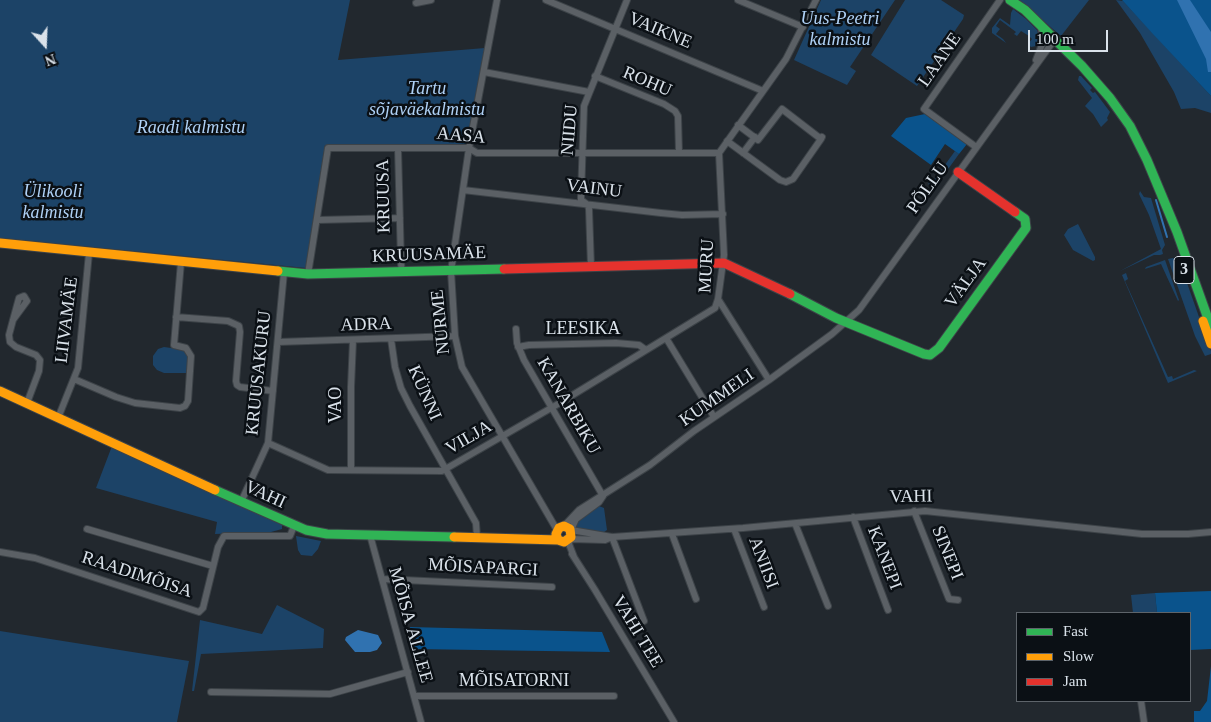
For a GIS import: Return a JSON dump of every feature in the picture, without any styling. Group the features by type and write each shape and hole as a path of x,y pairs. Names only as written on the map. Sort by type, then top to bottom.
{"main road":[{"name":"3","path":"1010,0 1025,10 1040,24 1082,66 1120,110 1147,160 1211,327"},
{"name":"VÄLJA","path":"846,322 924,354 934,353 939,348 1026,228 1025,219 958,172"},
{"name":"3","path":"1160,194 1178,253 1211,344"},
{"name":"KRUUSAMÄE","path":"0,243 308,274 723,263 846,322"},
{"name":"VAHI","path":"0,391 294,526 327,534 538,539 562,534"}],"street":[{"path":"416,2 431,0"},
{"name":"NURME","path":"497,0 469,148 451,271 455,336 462,367 562,534"},
{"name":"VAIKNE","path":"546,0 763,91"},
{"name":"NIIDU","path":"591,266 589,209 588,205 581,200 584,106 628,0"},
{"path":"738,0 803,27"},
{"path":"720,153 786,58 816,0"},
{"name":"LAANE","path":"976,147 924,109 1000,0"},
{"name":"PÕLLU","path":"1033,68 1043,42 1040,24"},
{"name":"PÕLLU","path":"846,322 859,310 1055,39"},
{"path":"484,72 589,92"},
{"name":"ROHU","path":"595,76 664,104 675,111 678,116 679,153"},
{"path":"727,141 783,182 789,182 793,179 821,137 782,109 758,140 738,125"},
{"path":"743,153 755,138"},
{"name":"AASA","path":"308,274 328,148 469,148 476,153 720,153"},
{"name":"KRUUSA","path":"398,148 402,272"},
{"name":"MURU","path":"720,153 724,255 718,299 769,380"},
{"name":"VAINU","path":"463,190 682,215 723,214"},
{"path":"317,220 400,218"},
{"name":"LIIVAMÄE","path":"58,418 74,378 80,354 89,253"},
{"path":"74,378 116,397 135,403 183,407 188,400 192,356 186,348 174,345 181,262"},
{"name":"KRUUSAKURU","path":"241,502 268,443 284,272"},
{"name":"VILJA","path":"268,443 328,470 442,471 551,408 715,308 718,299"},
{"path":"176,317 228,322 238,326 240,332 237,385 273,392"},
{"path":"13,320 9,335 10,342 16,347 36,355 41,365 27,403"},
{"name":"KUMMELI","path":"562,534 579,510 650,465 846,322"},
{"name":"KANARBIKU","path":"516,329 518,347 524,360 603,496"},
{"name":"ADRA","path":"278,342 455,336"},
{"path":"666,338 714,417"},
{"name":"KÜNNI","path":"391,339 395,367 401,388 476,523 477,537"},
{"name":"VAO","path":"351,470 353,340"},
{"name":"LEESIKA","path":"518,347 529,345 616,343 639,345 646,350"},
{"name":"VAHI","path":"562,534 605,540 914,511 990,517 1142,534 1211,532"},
{"name":"SINEPI","path":"914,511 949,599 958,600"},
{"name":"KANEPI","path":"853,517 888,610"},
{"path":"797,523 796,526 828,606"},
{"name":"RAADIMÕISA","path":"0,552 35,558 199,612 203,608 212,566 224,536 290,536 294,526"},
{"path":"87,529 212,566"},
{"name":"ANIISI","path":"734,529 764,608"},
{"name":"VAHI TEE","path":"562,534 674,722"},
{"path":"672,534 696,599"},
{"name":"MÕISA ALLEE","path":"370,535 422,722"},
{"path":"612,538 644,622"},
{"name":"MÕISAPARGI","path":"382,579 552,586"},
{"path":"211,692 330,694 408,672"},
{"name":"MÕISATORNI","path":"415,696 614,696"},
{"path":"1142,702 1144,722"}],"green space":[{"name":"Raadi kalmistu","path":"0,0 350,0 338,60 485,48 467,145 325,145 306,268 0,238"},
{"name":"Uus-Peetri kalmistu","path":"821,0 895,0 850,67 856,71 847,85 794,60"},
{"path":"905,0 941,0 964,15 917,86 871,55"},
{"path":"1019,0 1089,0 1061,36"},
{"path":"1116,0 1123,1 1211,96 1211,113 1195,108 1181,109 1174,92 1140,33"},
{"path":"1013,9 1037,30 1039,37 1036,46 1031,47 1028,44 1032,39 1029,36 1021,31 1017,36 1014,34 1016,32 1000,20 996,26 1000,29 996,34 1006,43 992,33 992,28 1000,18 1010,25"},
{"path":"1079,76 1092,88 1090,90 1093,93 1095,92 1110,112 1108,120 1101,127 1093,114 1085,106 1092,98 1078,80"},
{"path":"955,151 959,154 933,190 929,186 928,179 934,180"},
{"path":"1140,191 1144,197 1151,198 1165,245 1162,250 1163,254 1154,255 1120,271 1161,249 1139,194"},
{"path":"1078,224 1095,257 1093,261 1073,250 1064,235 1068,229"},
{"path":"1173,258 1180,263 1211,354 1205,356 1195,336 1168,259"},
{"path":"1165,260 1178,301 1161,264 1145,269"},
{"path":"1126,273 1128,279 1125,281 1168,377 1172,376 1173,379 1194,370 1197,371 1168,383 1122,275"},
{"path":"164,347 185,350 188,353 189,373 164,373 157,370 153,365 153,356 158,349"},
{"path":"112,446 282,525 282,529 271,532 215,534 217,522 96,488"},
{"path":"599,506 604,508 607,530 604,532 576,529 576,522"},
{"path":"296,536 321,541 318,549 312,556 301,555 298,550"},
{"path":"1155,593 1157,612 1133,612 1131,595"},
{"path":"277,605 324,629 323,648 201,654 194,691 192,691 200,620 262,634"},
{"path":"0,631 189,661 177,722 0,722"}],"shaded area":[{"path":"1122,0 1211,0 1211,96 1152,33"},
{"path":"1177,0 1190,0 1211,32 1211,72 1208,72 1206,59"},
{"path":"925,114 967,144 959,154 945,144 931,165 891,136 906,118"},
{"path":"1211,591 1211,649 1191,650 1191,612 1157,612 1155,593"},
{"path":"410,627 602,632 610,652 414,649"},
{"path":"358,630 378,635 382,643 377,650 355,652 345,640 346,637"},
{"path":"1211,666 1211,722 1194,722 1194,711 1200,711 1207,701"}],"waterway":[{"path":"1156,200 1167,237"}],"traffic: fast":[{"path":"1010,0 1025,10 1082,66 1110,98 1130,126 1147,160 1177,232 1211,327"},
{"path":"790,294 836,318 930,355 939,348 1026,228 1025,219 1015,212"},
{"path":"278,271 308,274 504,269"},
{"path":"215,490 306,530 327,534 454,537"}],"traffic: slow":[{"path":"0,243 278,271"},
{"path":"1203,321 1211,344"},
{"path":"0,391 215,490"},
{"path":"454,537 558,540 564,542 571,537 570,529 564,526 559,528 556,534 558,540"}],"traffic: jam":[{"path":"958,172 1015,212"},
{"path":"504,269 724,263 790,294"}],"park label":[{"name":"Tartu sõjaväekalmistu","path":"427,99"},
{"name":"Ülikooli kalmistu","path":"53,202"}]}
